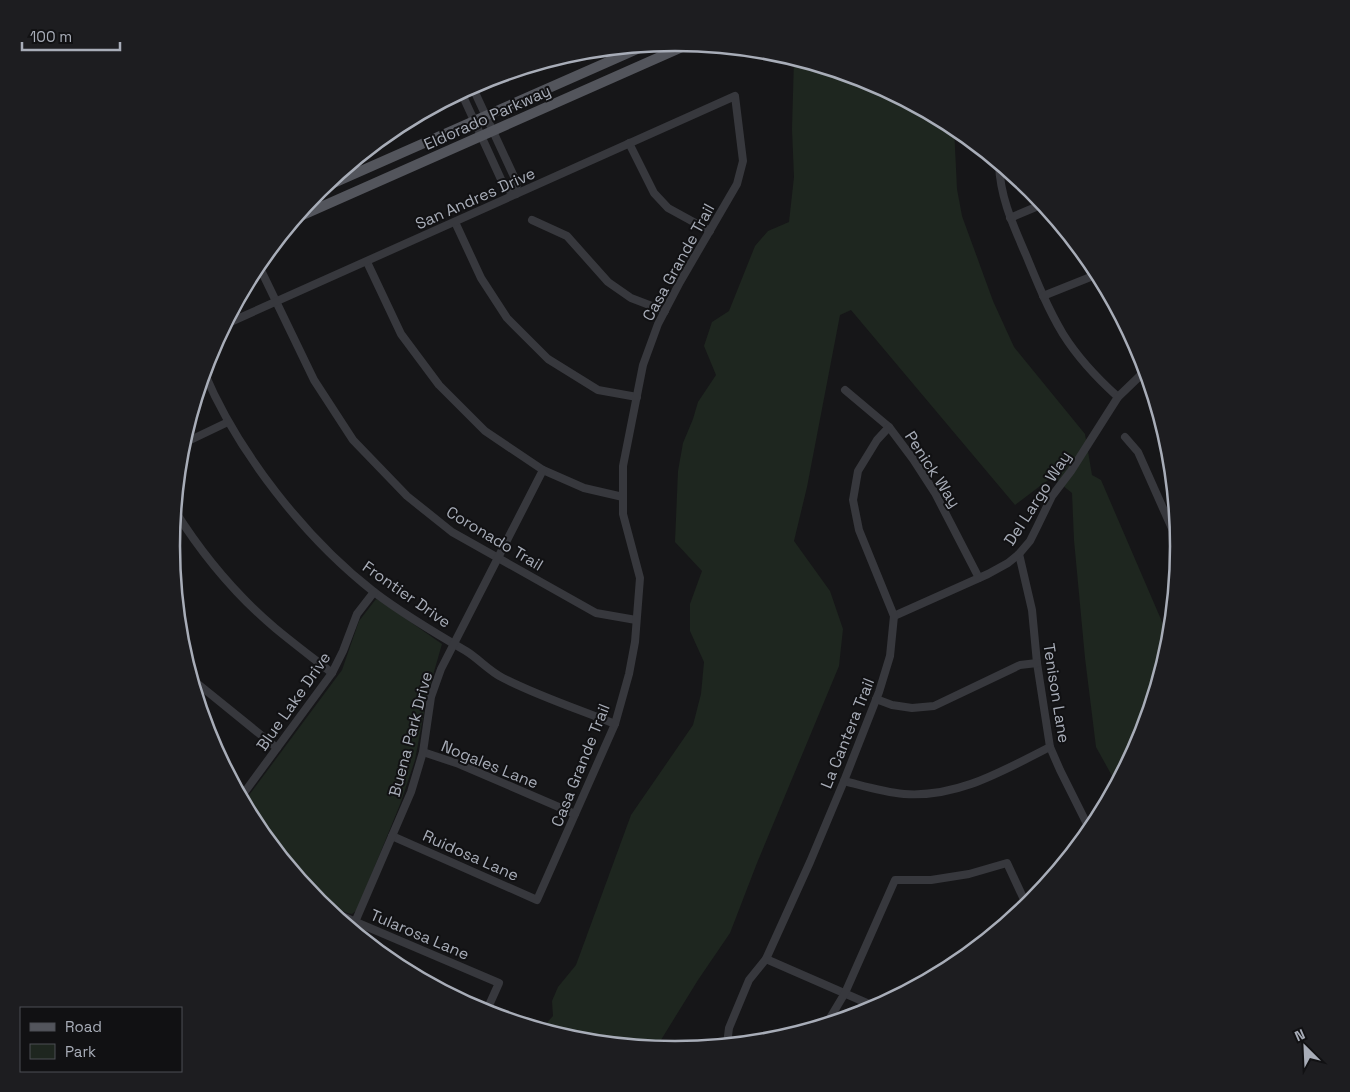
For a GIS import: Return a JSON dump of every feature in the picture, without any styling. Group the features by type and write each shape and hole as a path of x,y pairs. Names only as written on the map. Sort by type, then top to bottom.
{"main road":[{"name":"Eldorado Parkway","path":"311,211 674,51"},
{"name":"Eldorado Parkway","path":"344,178 627,53"}],"street":[{"path":"464,99 505,188 516,194 517,183 476,94"},
{"name":"San Andres Drive","path":"235,320 735,96"},
{"name":"Casa Grande Trail","path":"537,900 615,724 629,674 635,642 640,578 623,514 623,466 643,365 658,324 737,184 744,161 735,96"},
{"path":"630,143 654,193 668,208 710,230"},
{"path":"1000,173 1002,191 1010,218 1043,296 1063,334 1087,365 1118,397"},
{"path":"1010,218 1035,207"},
{"path":"532,220 567,236 608,282 631,298 665,311"},
{"path":"454,222 481,278 507,318 548,359 598,390 637,397"},
{"path":"367,262 401,334 439,385 485,431 543,470 584,488 623,497"},
{"name":"Coronado Trail","path":"262,273 314,380 353,440 407,496 452,532 596,613 636,620"},
{"path":"1043,296 1090,277"},
{"name":"Del Largo Way","path":"894,616 979,578 1008,563 1020,554 1038,527 1052,496 1071,471 1118,397 1139,376"},
{"name":"Frontier Drive","path":"209,382 228,422 264,476 301,522 342,564 374,592 411,618 469,652 502,677 615,724"},
{"name":"Penick Way","path":"845,390 889,427 913,459 936,492 979,578"},
{"path":"192,439 228,422"},
{"name":"La Cantera Trail","path":"728,1038 729,1028 749,980 766,958 810,862 876,699 890,656 894,616 859,530 853,500 858,471 877,440 889,427"},
{"path":"1124,437 1138,452 1169,522"},
{"name":"Buena Park Drive","path":"355,923 411,792 423,752 431,697 441,669 543,470"},
{"path":"181,520 192,538 228,582 273,626 332,673"},
{"name":"Tenison Lane","path":"1020,554 1032,610 1037,662 1050,747 1086,821"},
{"name":"Blue Lake Drive","path":"246,791 332,673 343,651 357,614 374,592"},
{"path":"876,699 892,705 912,708 934,706 956,697 1002,672 1020,665 1037,662"},
{"path":"201,686 277,748"},
{"path":"844,781 886,792 905,794 954,790 996,774 1050,747"},
{"name":"Nogales Lane","path":"423,752 459,764 575,814"},
{"name":"Ruidosa Lane","path":"392,836 537,900"},
{"path":"833,1014 845,993 895,880 931,880 969,874 1007,864 1023,898"},
{"name":"Tularosa Lane","path":"360,927 499,982 489,1004"},
{"path":"766,958 866,1002"}],"green space":[{"path":"794,66 834,78 894,102 955,138 957,189 962,216 993,301 1014,347 1085,434 1092,475 1101,480 1163,625 1153,674 1132,735 1112,777 1096,747 1085,658 1074,540 1072,493 1052,477 1015,505 851,310 840,315 807,487 794,541 830,591 843,629 839,666 730,933 661,1041 610,1037 547,1024 553,1016 552,1001 558,987 576,965 631,815 693,725 701,694 704,662 690,631 690,604 702,571 675,542 678,471 683,443 698,402 716,375 704,346 712,322 729,311 755,246 768,231 789,222 794,177 792,129"},
{"path":"376,599 442,644 427,696 415,760 401,802 357,910 352,914 340,910 303,872 282,847 249,796 342,670 359,621"}]}
